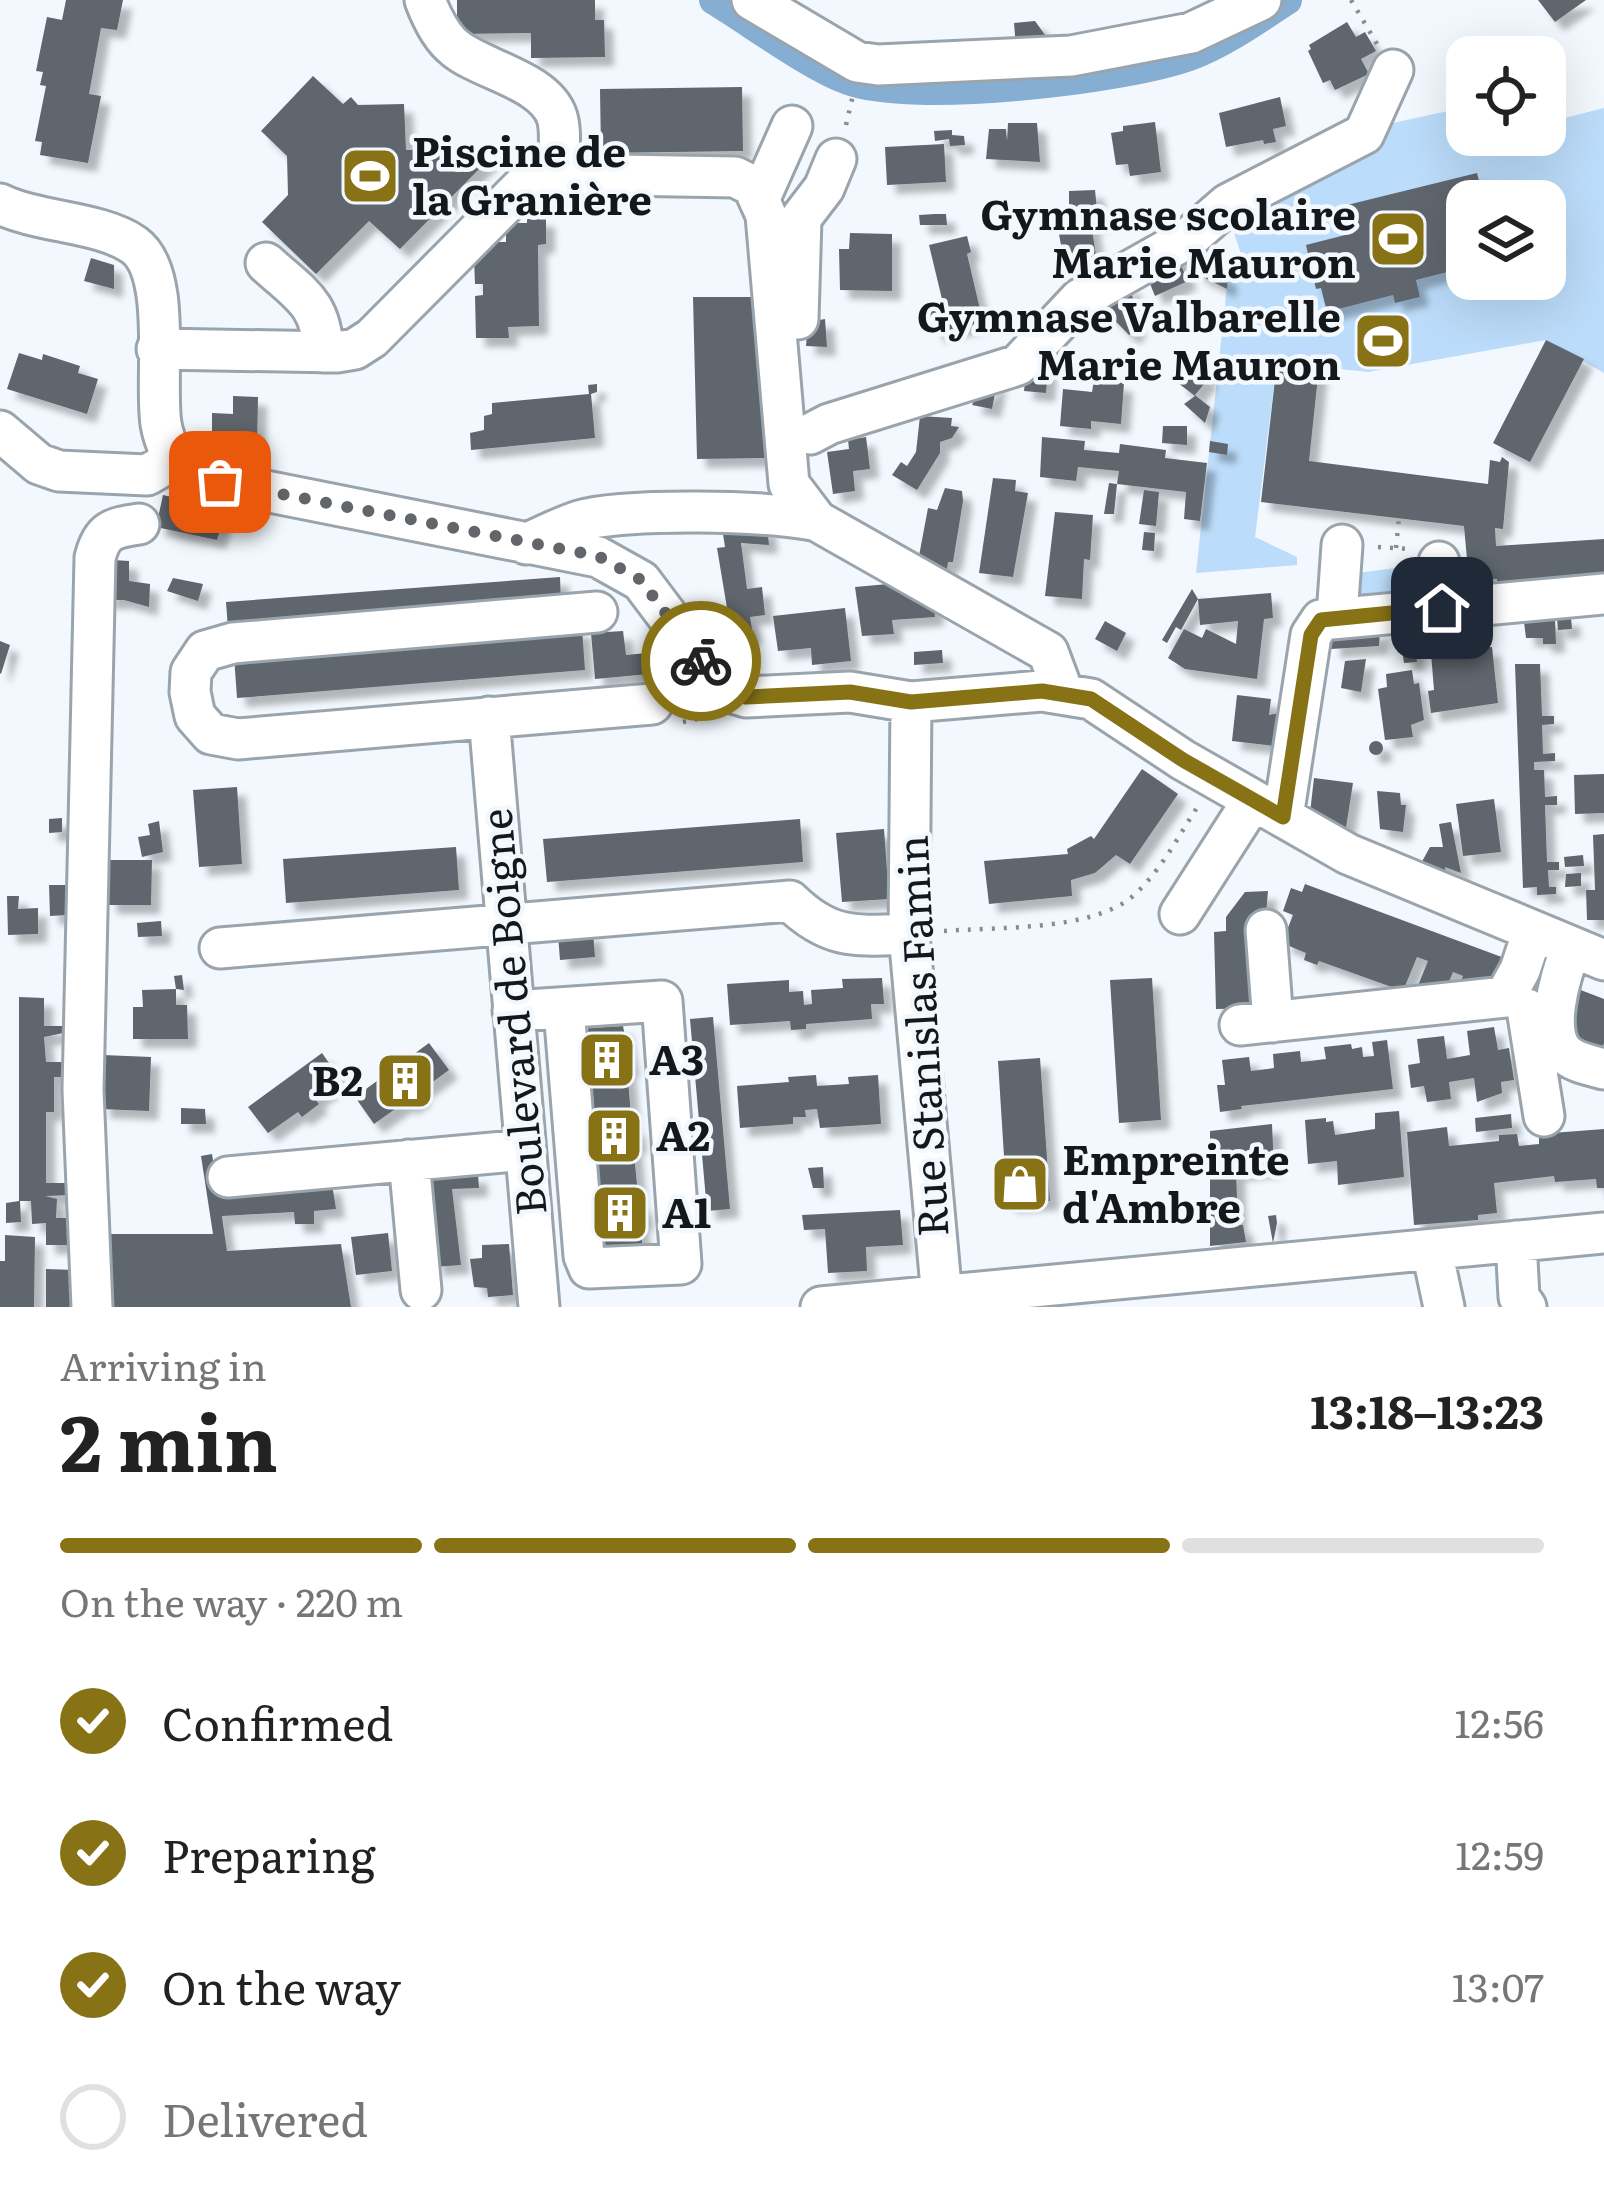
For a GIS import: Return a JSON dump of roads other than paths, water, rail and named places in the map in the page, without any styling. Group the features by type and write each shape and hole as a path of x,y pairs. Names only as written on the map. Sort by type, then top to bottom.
{"street":[{"path":"425,0 452,46 517,77 550,107 557,118 558,174"},
{"path":"752,0 857,62 923,64 1071,56 1191,33 1261,0"},
{"path":"809,434 1018,365 1080,298 1190,237 1228,204 1364,134 1393,70"},
{"path":"760,199 792,126"},
{"path":"817,521 809,434 812,418 798,340 798,245 801,218 824,188 836,159"},
{"path":"157,349 355,350 528,181 558,174 735,177 753,186 766,215 790,484 817,521"},
{"path":"0,204 132,244 154,272 161,424 173,460 220,482 598,556 641,580 714,678 727,691 746,697 850,692 911,702 1063,692 1091,699 1348,854 1588,953 1558,990 1557,1043 1567,1056 1604,1069"},
{"path":"266,263 314,306 322,324 323,352"},
{"path":"0,431 38,464 59,471 147,475 173,460"},
{"path":"526,544 582,520 774,514 817,521 1048,652 1063,692"},
{"path":"92,1307 83,1090 94,558 100,537 110,528 139,524"},
{"path":"1337,616 1342,545"},
{"path":"1439,562 1442,608"},
{"path":"1180,914 1255,801 1311,635 1321,620 1604,594"},
{"path":"597,613 232,643 205,651 191,672 195,716 212,734 238,739 652,704"},
{"name":"Rue Stanislas Famin","path":"911,702 909,934 942,1298"},
{"name":"Boulevard de Boigne","path":"489,717 538,1307"},
{"path":"220,948 790,901 815,926 850,936 909,934"},
{"path":"1267,929 1256,1023 1505,997 1533,931"},
{"path":"1544,1116 1527,1010 1540,989 1558,990"},
{"path":"513,1011 564,1009 661,992 682,1276 589,1268 584,1256 564,1009"},
{"path":"228,1177 525,1150"},
{"path":"409,1160 421,1290"},
{"path":"821,1307 1604,1233"},
{"path":"1516,1241 1519,1297 1526,1307"},
{"path":"1432,1251 1444,1307"}],"waterway":[{"path":"714,0 799,55 848,80 919,90 1019,86 1161,64 1217,44 1287,0"}],"place":[{"name":"Piscine de la Granière","path":"370,176"},
{"name":"Gymnase scolaire Marie Mauron","path":"1398,239"},
{"name":"Gymnase Valbarelle Marie Mauron","path":"1383,341"},
{"name":"A3","path":"607,1060"},
{"name":"B2","path":"405,1081"},
{"name":"A2","path":"614,1136"},
{"name":"Empreinte d'Ambre","path":"1020,1184"},
{"name":"A1","path":"620,1213"}]}
